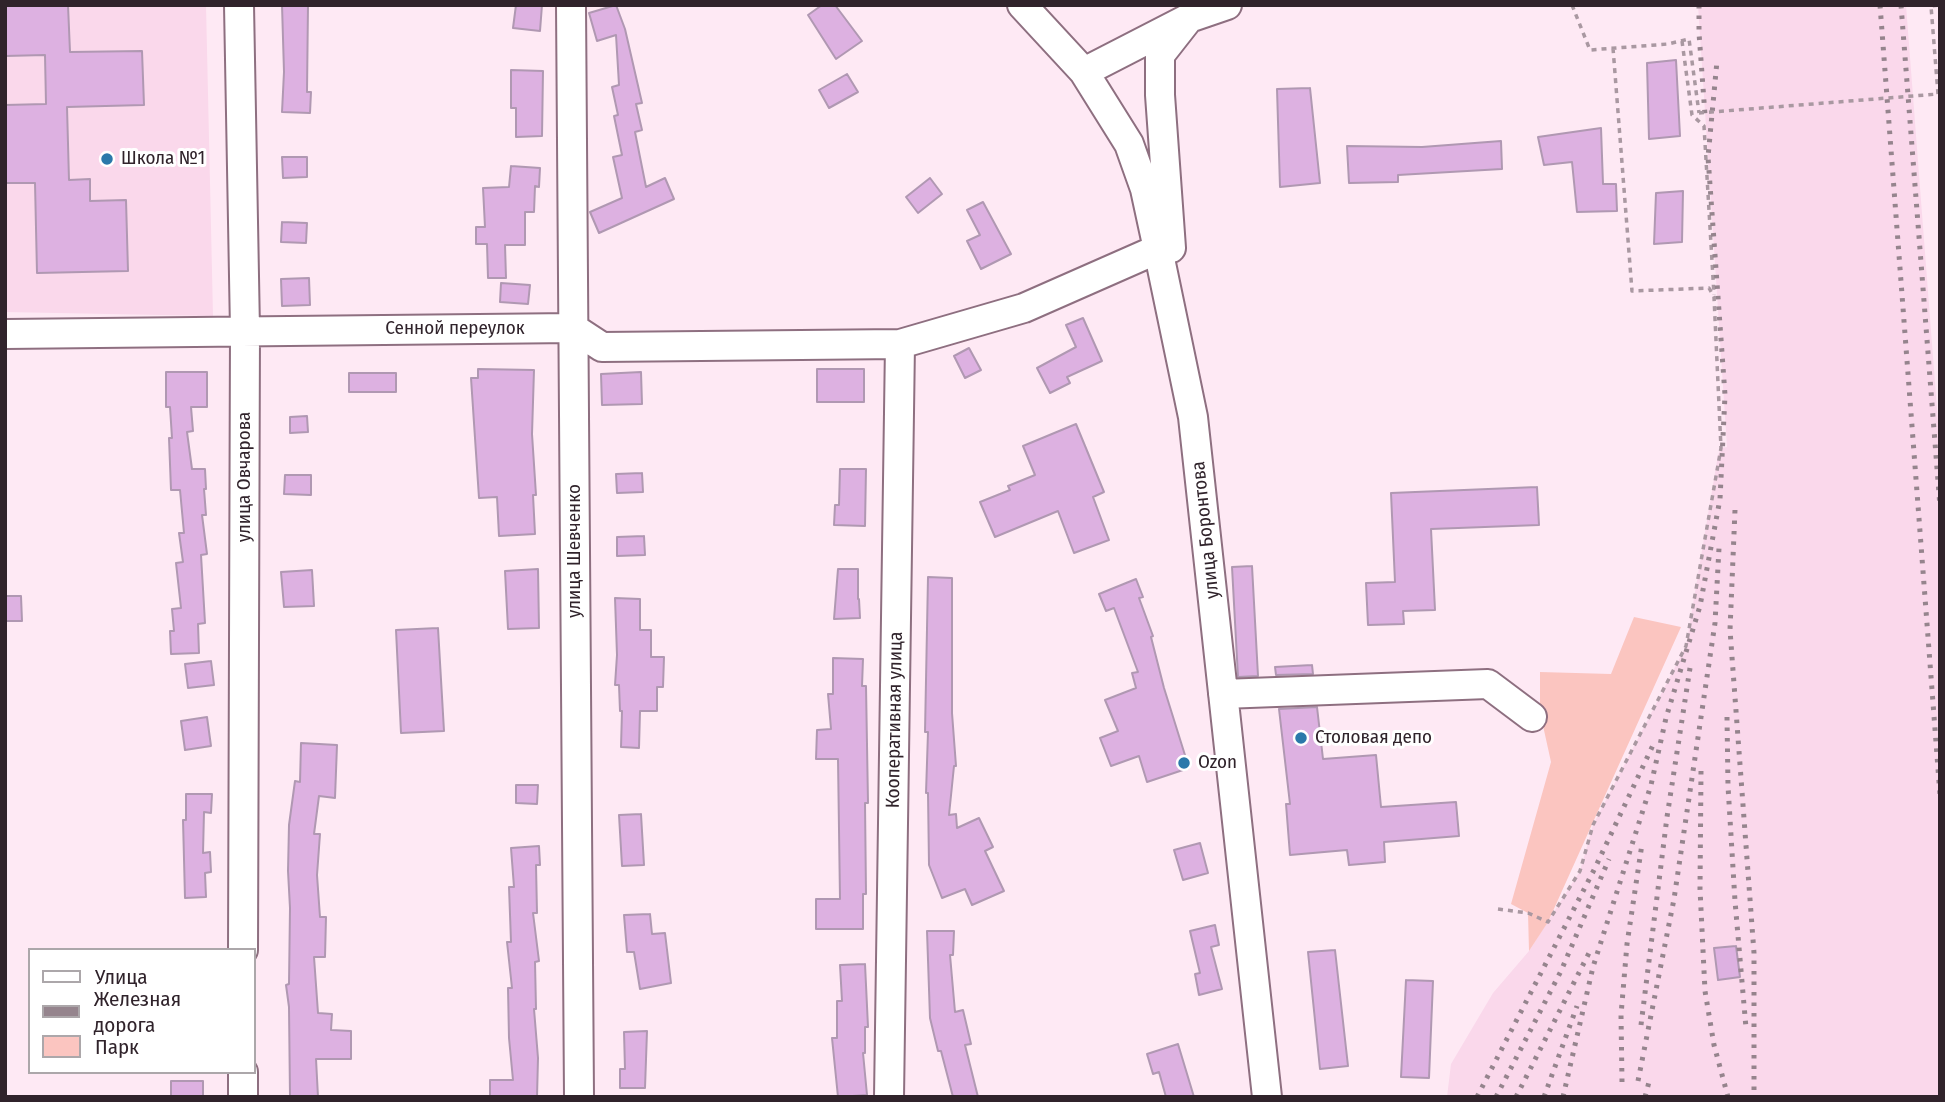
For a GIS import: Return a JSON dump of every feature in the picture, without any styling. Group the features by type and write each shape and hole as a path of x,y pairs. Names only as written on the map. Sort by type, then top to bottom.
{"street":[{"name":"улица Овчарова","path":"239,5 245,330 243,948"},
{"name":"улица Шевченко","path":"571,5 579,1097"},
{"name":"улица Боронтова","path":"1022,5 1084,72 1129,144 1145,189 1193,417 1267,1097"},
{"path":"1084,72 1189,18 1228,6"},
{"path":"1176,338 1160,95 1160,55 1189,18"},
{"path":"573,328 602,347 900,344 1024,308 1158,248"},
{"name":"Сенной переулок","path":"5,334 573,328"},
{"name":"Кооперативная улица","path":"889,1097 900,344"},
{"path":"1223,694 1488,684 1532,717"},
{"path":"243,1074 243,1097"}],"path":[{"path":"1572,5 1590,50 1668,44 1689,39 1699,113 1938,94 1931,6 1940,5"},
{"path":"1499,909 1528,913 1548,922 1580,871 1593,825 1686,646 1721,448 1704,126 1692,115 1682,41"},
{"path":"1612,48 1632,291 1709,288 1714,297"}],"shaded area":[{"name":"Школа №1","path":"5,5 206,5 213,316 5,312"},
{"path":"1698,5 1906,5 1940,448 1940,1097 1447,1097 1451,1064 1493,993 1529,951 1580,871 1593,825 1686,646 1718,455 1721,448 1727,447"}],"green space":[{"path":"1634,617 1681,627 1548,922 1529,951 1528,913 1511,904 1551,762 1540,712 1540,672 1611,674"}],"building":[{"path":"5,5 68,5 70,52 142,51 144,105 67,107 69,180 90,179 90,201 126,200 128,271 37,273 35,183 5,183 5,105 46,104 45,55 5,56"},
{"path":"282,5 308,5 307,92 311,92 310,113 282,112"},
{"path":"516,5 542,5 540,31 513,28"},
{"path":"616,5 625,29 642,103 636,104 642,130 635,132 646,187 665,178 674,199 599,233 590,212 622,198 613,157 622,155 614,116 618,115 612,87 619,85 616,35 597,41 589,13"},
{"path":"822,5 835,5 862,41 836,59 808,15"},
{"path":"1676,60 1680,136 1649,139 1647,63"},
{"path":"511,70 543,71 542,136 516,137 516,108 511,108"},
{"path":"847,74 858,92 829,108 819,90"},
{"path":"1310,88 1320,183 1280,187 1277,89"},
{"path":"1601,128 1603,184 1616,184 1617,211 1577,212 1572,162 1544,165 1538,137"},
{"path":"1501,141 1502,169 1398,175 1398,182 1349,183 1347,146 1422,147"},
{"path":"282,157 307,157 307,177 283,178"},
{"path":"511,166 540,168 539,187 535,186 534,212 525,212 525,245 505,245 506,278 488,278 487,244 476,244 476,227 485,227 483,188 509,187"},
{"path":"930,178 942,194 918,213 906,197"},
{"path":"1683,191 1682,242 1654,244 1656,193"},
{"path":"983,202 1011,254 981,269 967,241 980,235 967,210"},
{"path":"282,222 307,223 306,243 281,242"},
{"path":"309,278 310,305 282,306 281,279"},
{"path":"501,283 530,285 528,304 500,302"},
{"path":"1083,318 1102,361 1067,377 1070,383 1050,393 1037,368 1076,347 1066,325"},
{"path":"969,348 981,370 965,378 954,356"},
{"path":"478,369 534,370 532,434 536,495 533,495 535,534 499,536 497,497 479,498 471,378 478,378"},
{"path":"817,369 864,369 864,402 817,402"},
{"path":"166,372 207,372 207,407 191,407 193,431 187,432 192,469 205,469 206,515 202,515 207,554 201,555 205,623 198,624 199,653 171,654 170,631 174,631 172,609 181,608 176,563 183,562 179,533 184,533 180,490 171,490 169,438 172,438 170,407 166,407"},
{"path":"641,372 642,404 602,405 601,374"},
{"path":"349,373 396,373 396,392 349,392"},
{"path":"307,416 308,432 290,433 290,417"},
{"path":"1076,424 1104,492 1093,497 1109,540 1074,553 1058,511 995,537 980,502 1010,490 1008,486 1035,475 1023,446"},
{"path":"840,469 866,469 865,526 834,525 835,505 839,505"},
{"path":"642,473 643,492 617,493 616,474"},
{"path":"285,475 311,475 311,495 284,494"},
{"path":"1537,487 1539,525 1431,529 1435,610 1403,611 1404,624 1368,625 1366,583 1395,582 1391,493"},
{"path":"644,536 645,555 617,556 617,537"},
{"path":"1252,566 1258,676 1238,677 1232,567"},
{"path":"538,569 539,628 508,629 505,571"},
{"path":"838,569 858,569 860,618 834,619"},
{"path":"312,570 314,606 284,607 281,572"},
{"path":"928,577 952,578 952,713 956,766 949,815 956,814 957,828 979,818 993,847 985,851 1004,891 972,905 965,889 942,898 929,865 926,793 928,732 925,732"},
{"path":"1136,579 1143,597 1139,598 1153,636 1151,637 1164,688 1189,768 1147,782 1139,756 1111,766 1100,738 1118,731 1105,700 1136,688 1132,673 1138,672 1114,608 1106,611 1099,594"},
{"path":"5,596 21,596 22,621 5,621"},
{"path":"615,598 640,599 640,630 651,630 651,657 664,657 663,687 657,687 657,711 640,711 639,748 621,747 622,711 619,685 615,685"},
{"path":"438,628 444,731 401,733 396,630"},
{"path":"833,658 863,659 862,686 866,686 868,803 865,803 866,894 863,894 863,929 816,929 816,899 840,899 838,759 816,759 817,730 831,729 828,694 833,694"},
{"path":"211,661 214,685 188,688 185,664"},
{"path":"1312,665 1313,674 1276,675 1275,667"},
{"path":"1317,707 1323,759 1376,755 1381,807 1456,802 1459,836 1384,842 1385,862 1349,865 1347,850 1290,855 1286,804 1290,804 1279,709"},
{"path":"207,717 211,746 185,750 181,721"},
{"path":"301,743 337,745 335,798 319,796 314,834 320,834 317,875 320,917 326,917 325,957 314,957 318,1013 332,1014 331,1030 351,1031 351,1059 316,1059 318,1097 290,1097 289,1007 286,985 289,984 289,825 295,781 300,782"},
{"path":"516,785 538,785 537,804 516,803"},
{"path":"186,794 212,794 211,813 204,812 203,853 210,852 211,872 205,873 206,897 185,898 183,820 186,820"},
{"path":"641,814 644,865 622,866 619,815"},
{"path":"1200,843 1208,873 1183,880 1174,850"},
{"path":"539,846 540,865 536,865 537,913 533,913 539,961 535,962 534,1009 538,1058 537,1097 490,1097 490,1080 513,1080 508,988 512,988 507,942 511,942 509,887 514,887 511,848"},
{"path":"650,914 652,934 665,933 671,983 640,989 634,952 627,952 624,915"},
{"path":"1215,925 1219,945 1211,947 1222,989 1199,995 1195,974 1200,973 1190,931"},
{"path":"927,931 954,931 953,955 950,955 955,1012 963,1010 971,1044 965,1045 978,1097 953,1097 941,1051 938,1051 930,1018"},
{"path":"1736,946 1740,977 1718,980 1714,948"},
{"path":"1335,950 1348,1066 1320,1069 1308,952"},
{"path":"865,964 868,1027 865,1027 863,1053 867,1095 838,1097 832,1038 837,1038 837,1001 842,1001 840,965"},
{"path":"1406,980 1433,981 1429,1078 1401,1077"},
{"path":"647,1031 645,1088 620,1088 620,1069 625,1069 624,1032"},
{"path":"1178,1044 1194,1097 1166,1097 1159,1072 1153,1074 1147,1054"},
{"path":"171,1081 203,1081 203,1097 171,1097"}],"railway":[{"path":"1699,5 1705,115"},
{"path":"1880,5 1940,795"},
{"path":"1901,5 1940,507"},
{"path":"1563,1097 1593,967 1651,785 1666,718 1700,606 1720,499 1725,395 1708,157 1717,61"},
{"path":"1735,510 1730,630 1754,953 1754,1097"},
{"path":"1638,1081 1674,899 1715,623 1719,548"},
{"path":"1641,1025 1667,817 1690,668"},
{"path":"1727,717 1735,901 1746,1028"},
{"path":"1477,1097 1595,868 1654,743"},
{"path":"1701,771 1700,889 1705,991 1714,1045 1728,1097"},
{"path":"1622,1082 1621,1015 1627,944 1642,844"},
{"path":"1496,1097 1561,971 1609,859"},
{"path":"1516,1097 1591,949"},
{"path":"1544,1097 1577,1006"},
{"path":"1645,1097 1649,1082"}],"place":[{"name":"Школа №1","path":"107,159"},
{"name":"Столовая депо","path":"1301,738"},
{"name":"Ozon","path":"1184,763"}]}
